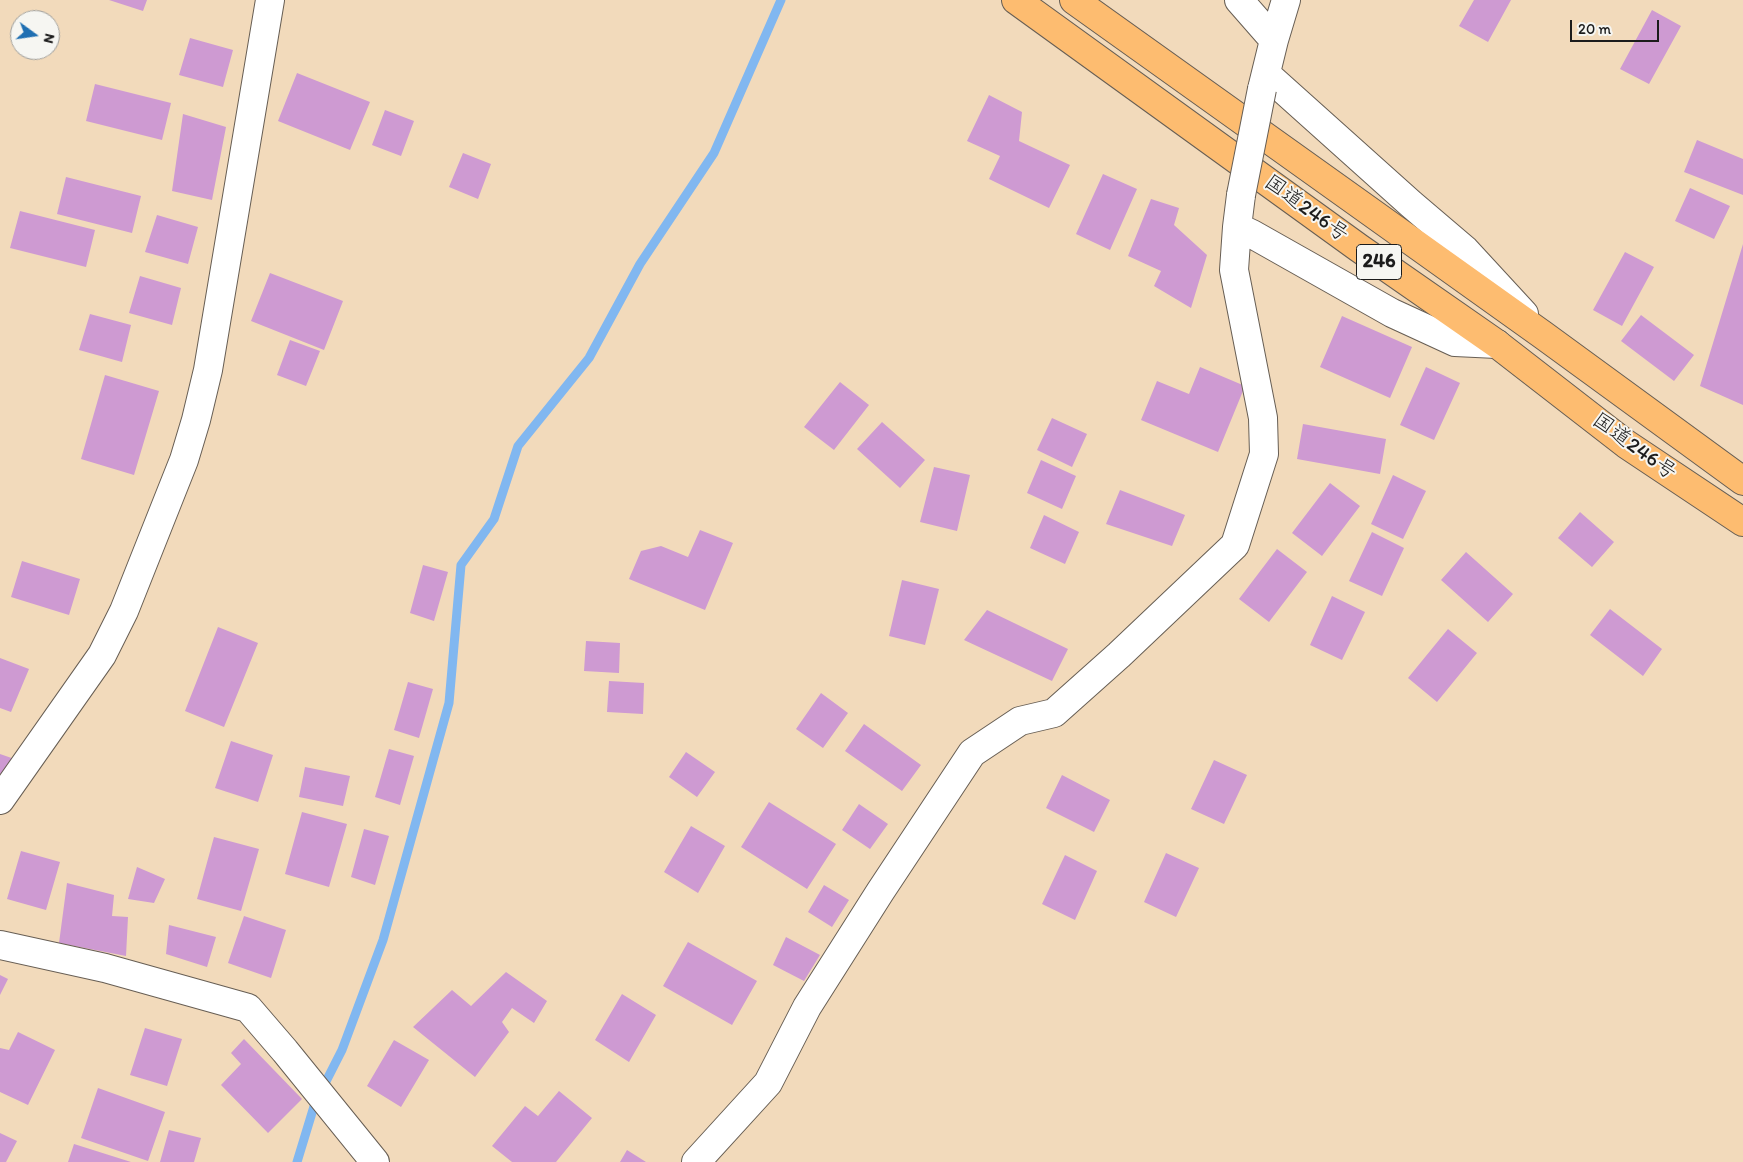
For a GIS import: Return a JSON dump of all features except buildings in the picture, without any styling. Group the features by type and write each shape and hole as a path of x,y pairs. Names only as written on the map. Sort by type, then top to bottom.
{"highway":[{"name":"国道246号","path":"1016,0 1359,248 1497,344 1626,444 1743,522"},
{"name":"国道246号","path":"1074,0 1543,335 1743,481"}],"street":[{"path":"0,800 102,655 124,611 184,460 208,370 270,0"},
{"path":"1239,0 1274,40"},
{"path":"696,1162 768,1083 807,1007 972,753 1020,721 1054,713 1119,655 1235,545 1264,454 1263,418 1234,270 1236,227 1264,82 1286,0"},
{"path":"1264,82 1465,250 1543,335"},
{"path":"1236,227 1252,234 1392,313 1455,342 1497,344"},
{"path":"0,946 105,968 248,1008 375,1162"}],"waterway":[{"path":"297,1162 315,1103 342,1050 383,940 449,703 461,565 494,519 518,446 589,358 640,264 714,153 781,0"}]}
